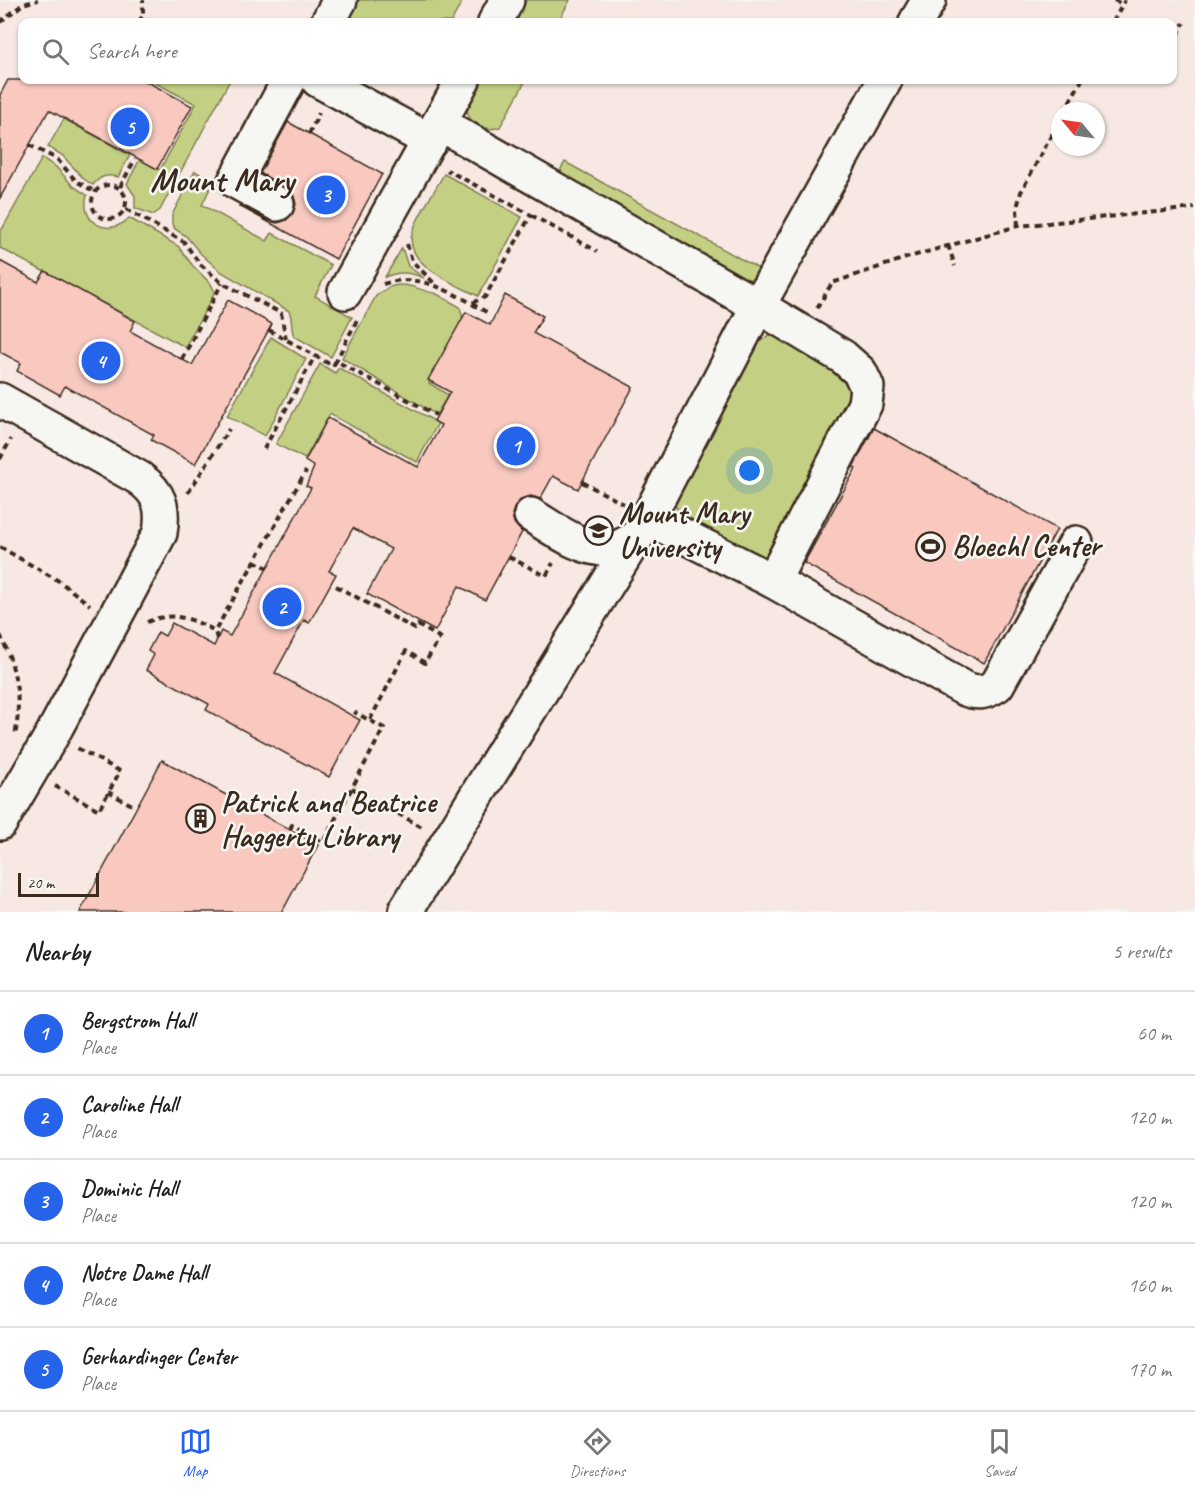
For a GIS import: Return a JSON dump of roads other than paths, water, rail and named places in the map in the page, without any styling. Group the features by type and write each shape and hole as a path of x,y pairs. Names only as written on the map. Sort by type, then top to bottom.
{"lane":[{"path":"330,18 339,0"},
{"path":"497,18 507,0"},
{"path":"918,18 929,0"},
{"path":"277,204 235,181 288,84"},
{"path":"325,84 437,144 758,306 843,357 860,372 867,387 865,404 773,581"},
{"path":"361,298 437,144 461,84"},
{"path":"410,912 406,910 447,841 642,528 758,306 883,84"},
{"path":"0,400 139,478 152,488 159,502 162,518 160,533 52,735 0,823"},
{"path":"531,515 577,542 595,549 612,549 642,528"},
{"path":"642,528 773,581 975,693 987,692 998,685 1076,543"}],"place":[{"name":"Gerhardinger Center","path":"130,127"},
{"name":"Dominic Hall","path":"326,195"},
{"name":"Notre Dame Hall","path":"101,361"},
{"name":"Bergstrom Hall","path":"516,446"},
{"name":"Mount Mary University","path":"598,530"},
{"name":"Bloechl Center","path":"931,546"},
{"name":"Caroline Hall","path":"282,607"},
{"name":"Patrick and Beatrice Haggerty Library","path":"200,819"}],"district":[{"name":"Mount Mary","path":"222,179"}]}
